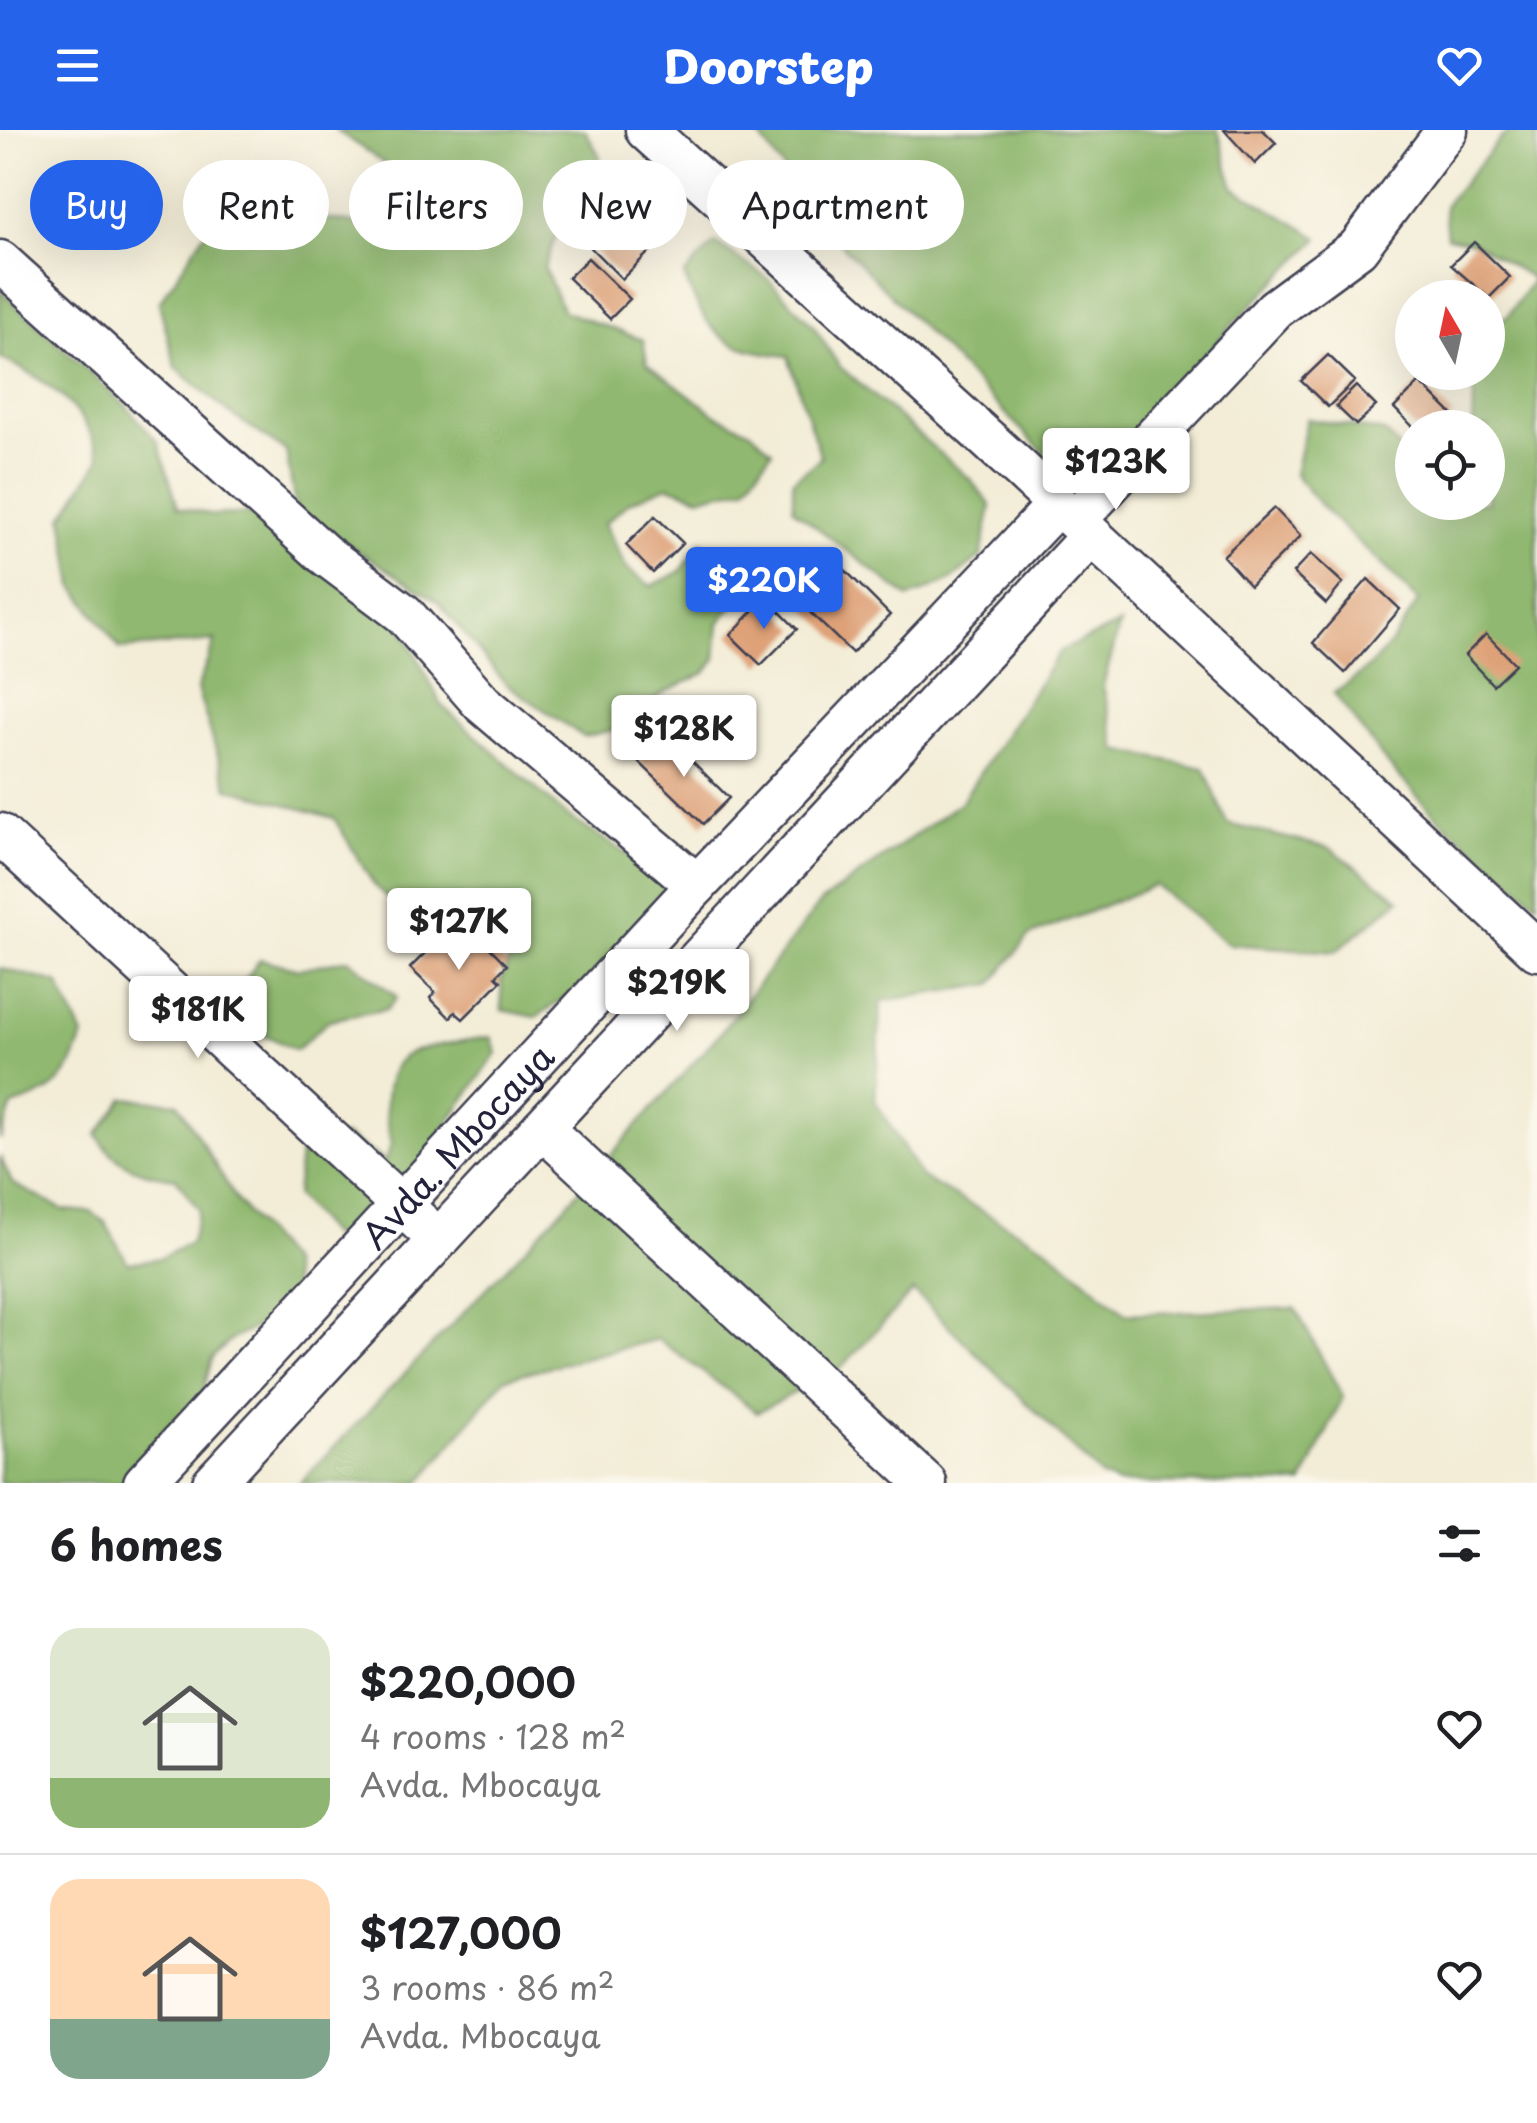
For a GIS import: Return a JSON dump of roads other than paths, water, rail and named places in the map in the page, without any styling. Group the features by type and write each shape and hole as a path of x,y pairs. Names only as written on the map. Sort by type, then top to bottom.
{"street":[{"path":"646,130 1537,950"},
{"path":"214,1483 542,1128 1074,521 1275,310 1358,248 1448,130"},
{"path":"0,261 324,554 404,614 482,703 697,885"},
{"name":"Avda. Mbocaya","path":"144,1483 697,885 1074,521"},
{"path":"7,855 439,1239"},
{"path":"542,1128 926,1483"}]}
